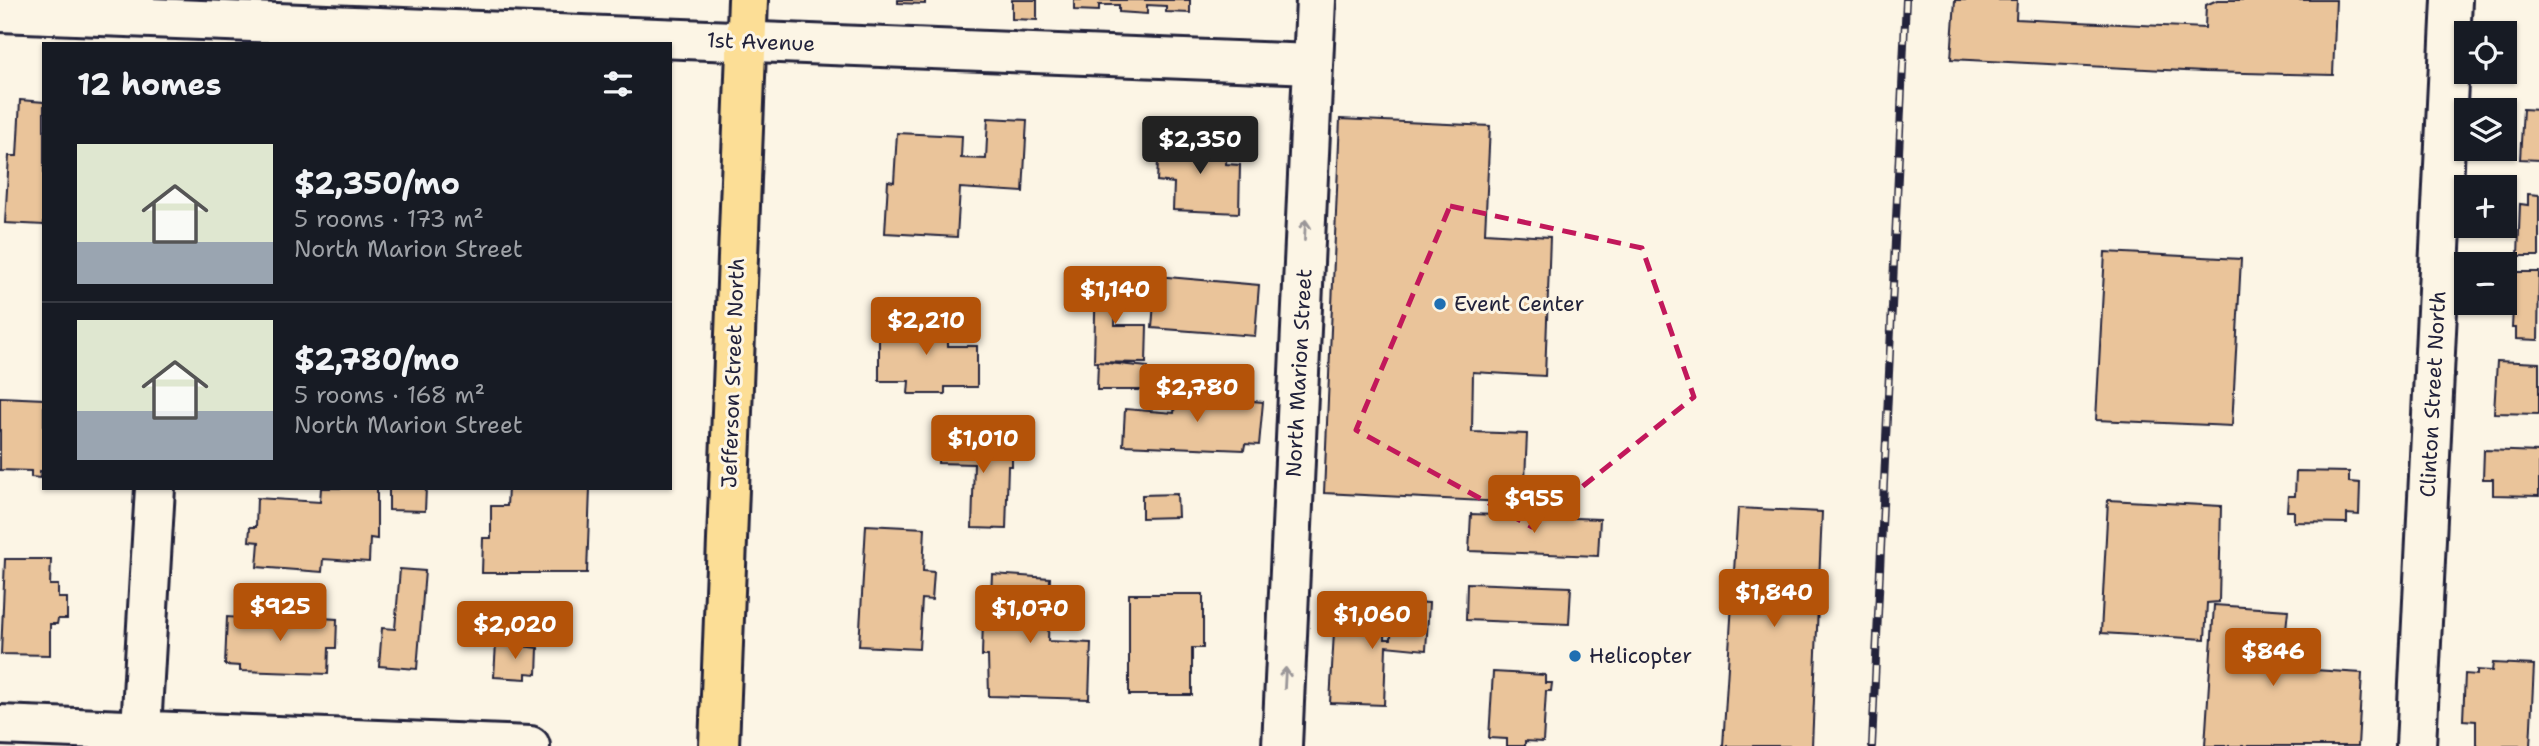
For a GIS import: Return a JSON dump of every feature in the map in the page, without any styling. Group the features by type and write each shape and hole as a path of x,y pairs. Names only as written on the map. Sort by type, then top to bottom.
{"main road":[{"name":"Jefferson Street North","path":"719,746 748,0"}],"street":[{"name":"North Marion Street","path":"1282,746 1316,0"},
{"name":"Clinton Street North","path":"2416,746 2452,0"},
{"name":"1st Avenue","path":"0,12 1313,64"},
{"path":"140,738 155,490"},
{"path":"0,725 140,738 530,746"}],"highlighted area":[{"path":"1450,206 1642,248 1694,397 1532,527 1356,430"}],"building":[{"path":"898,0 925,0 925,4 898,3"},
{"path":"1012,0 1037,0 1037,20 1012,19"},
{"path":"1074,0 1190,0 1190,13 1166,12 1166,6 1147,5 1147,14 1119,12 1119,5 1099,5 1099,11 1074,10"},
{"path":"1955,0 2017,0 2016,19 2205,28 2206,5 2217,0 2336,0 2333,75 2204,72 1951,59"},
{"path":"20,100 42,102 42,225 5,223 9,156 17,156"},
{"path":"2523,109 2539,110 2539,160 2520,159"},
{"path":"988,118 1027,120 1023,192 960,188 957,237 885,233 888,181 894,182 897,133 962,136 961,158 986,159"},
{"name":"Event Center","path":"1340,119 1490,126 1485,233 1550,237 1545,376 1473,372 1472,432 1527,434 1524,503 1324,493"},
{"path":"1159,140 1227,143 1226,164 1240,165 1239,213 1173,210 1174,183 1157,181"},
{"path":"2528,194 2539,195 2539,256 2518,256 2520,204 2528,205"},
{"path":"2105,252 2241,259 2232,426 2096,420"},
{"path":"1096,269 1118,269 1115,325 1147,325 1146,363 1094,362"},
{"path":"2517,272 2539,272 2538,340 2516,339 2516,328 2512,328 2513,315 2517,315"},
{"path":"1156,276 1259,285 1255,336 1152,328"},
{"path":"914,314 948,315 948,346 977,346 977,387 945,387 945,394 908,394 909,381 879,381 879,324 914,326"},
{"path":"2497,361 2539,363 2539,414 2494,413"},
{"path":"1098,362 1148,367 1147,390 1097,390"},
{"path":"1176,394 1263,402 1259,445 1245,444 1244,450 1123,445 1125,409 1174,413"},
{"path":"0,397 42,399 40,478 31,477 31,471 0,470"},
{"path":"939,436 1012,440 1012,466 1008,466 1006,529 972,528 974,464 938,463"},
{"path":"2484,450 2539,452 2539,496 2493,495 2493,479 2483,479"},
{"path":"2296,471 2349,472 2349,482 2360,483 2359,515 2347,514 2347,523 2294,522 2294,511 2287,511 2288,496 2295,496"},
{"path":"321,490 377,490 377,539 370,538 369,562 323,559 322,572 257,567 259,542 249,541 250,527 256,527 257,498 320,502"},
{"path":"389,490 426,490 425,511 389,510"},
{"path":"508,490 590,490 587,573 482,573 483,538 491,538 491,506 507,506"},
{"path":"1177,494 1178,517 1142,518 1142,495"},
{"path":"2108,500 2221,506 2219,602 2207,603 2205,639 2101,633"},
{"path":"1738,508 1822,512 1812,746 1723,746"},
{"path":"1471,514 1600,519 1598,556 1469,551"},
{"path":"866,525 925,528 923,571 934,572 932,600 922,599 919,649 859,646"},
{"path":"5,559 51,559 50,585 58,585 58,598 67,598 67,619 58,619 57,624 50,624 50,655 1,654"},
{"path":"400,569 425,571 417,669 379,666 382,628 395,629"},
{"path":"992,574 1050,578 1048,641 1091,643 1089,699 989,696 988,656 982,656 983,618 990,618"},
{"path":"1467,583 1571,587 1569,624 1466,620"},
{"path":"1129,594 1203,594 1203,648 1192,648 1192,695 1129,695"},
{"path":"1392,601 1429,603 1426,650 1386,646 1384,705 1330,703 1335,614 1386,616 1385,639 1391,639"},
{"path":"2214,605 2288,610 2282,668 2362,673 2358,746 2205,746"},
{"path":"242,613 337,619 336,648 329,648 328,674 240,671 240,666 225,665 227,617 242,618"},
{"path":"496,643 538,648 537,674 526,673 526,679 494,677"},
{"path":"2493,663 2534,665 2530,746 2476,746 2476,721 2463,720 2465,674 2477,675 2477,670 2492,671"},
{"path":"1493,672 1545,675 1545,683 1552,683 1551,691 1546,691 1543,742 1525,741 1525,746 1507,746 1507,739 1489,738"}],"railway":[{"path":"1872,746 1906,0"}],"place":[{"name":"Event Center","path":"1440,304"},
{"name":"Helicopter","path":"1575,656"}]}
